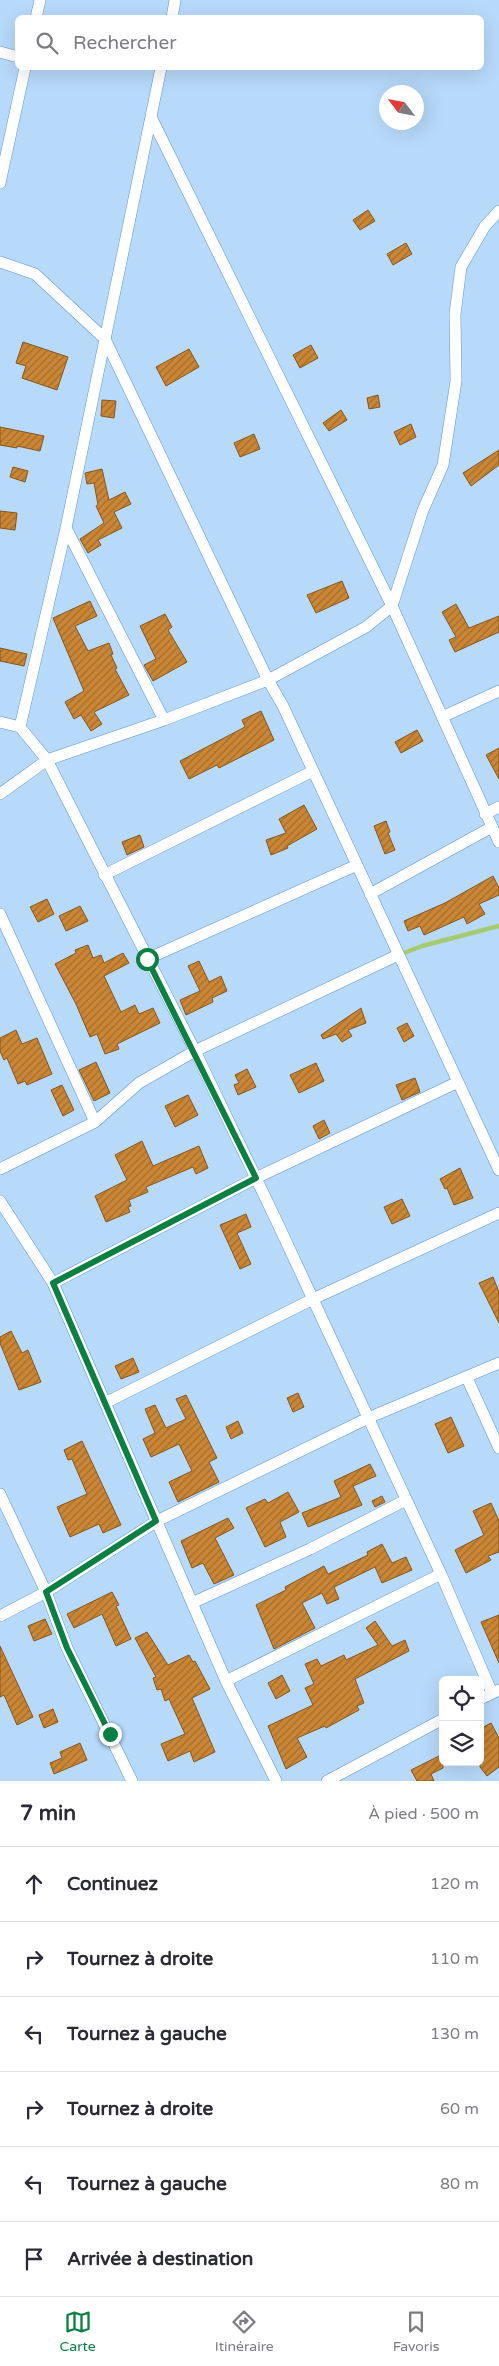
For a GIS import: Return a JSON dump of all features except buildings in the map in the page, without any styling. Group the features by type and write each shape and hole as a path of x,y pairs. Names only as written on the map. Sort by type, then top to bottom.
{"street":[{"path":"37,15 40,0"},
{"path":"172,15 175,0"},
{"path":"0,52 15,56"},
{"path":"0,183 4,146 24,70"},
{"path":"20,727 66,528 161,70"},
{"path":"151,117 392,606 499,842"},
{"path":"0,794 47,760 164,720 268,680 366,627 392,606 423,510 443,465 456,381 455,314 461,267 485,226 499,211"},
{"path":"0,262 35,274 105,339 268,680 283,706 499,1170"},
{"path":"66,528 164,720"},
{"path":"442,718 499,691"},
{"path":"0,722 20,727 47,760 195,1051 496,1691 484,1697"},
{"path":"104,875 313,771"},
{"path":"485,814 499,807"},
{"path":"370,894 492,827"},
{"path":"147,959 357,865"},
{"path":"0,914 95,1122"},
{"path":"0,1169 95,1122 139,1083 195,1051 398,955"},
{"path":"53,1283 256,1178 458,1082"},
{"path":"488,1146 499,1140"},
{"path":"0,1201 53,1283 226,1681 276,1781"},
{"path":"105,1403 313,1299 499,1213"},
{"path":"0,1616 46,1592 156,1521 368,1418 499,1363"},
{"path":"467,1378 499,1448"},
{"path":"0,1494 46,1592 67,1648 132,1781"},
{"path":"192,1603 310,1549 406,1500"},
{"path":"226,1681 441,1574"},
{"path":"327,1781 439,1721"}],"waterway":[{"path":"399,955 422,946 499,926"}],"route":[{"path":"110,1734 67,1648 46,1592 156,1521 53,1283 256,1178 195,1051 147,959"}]}
